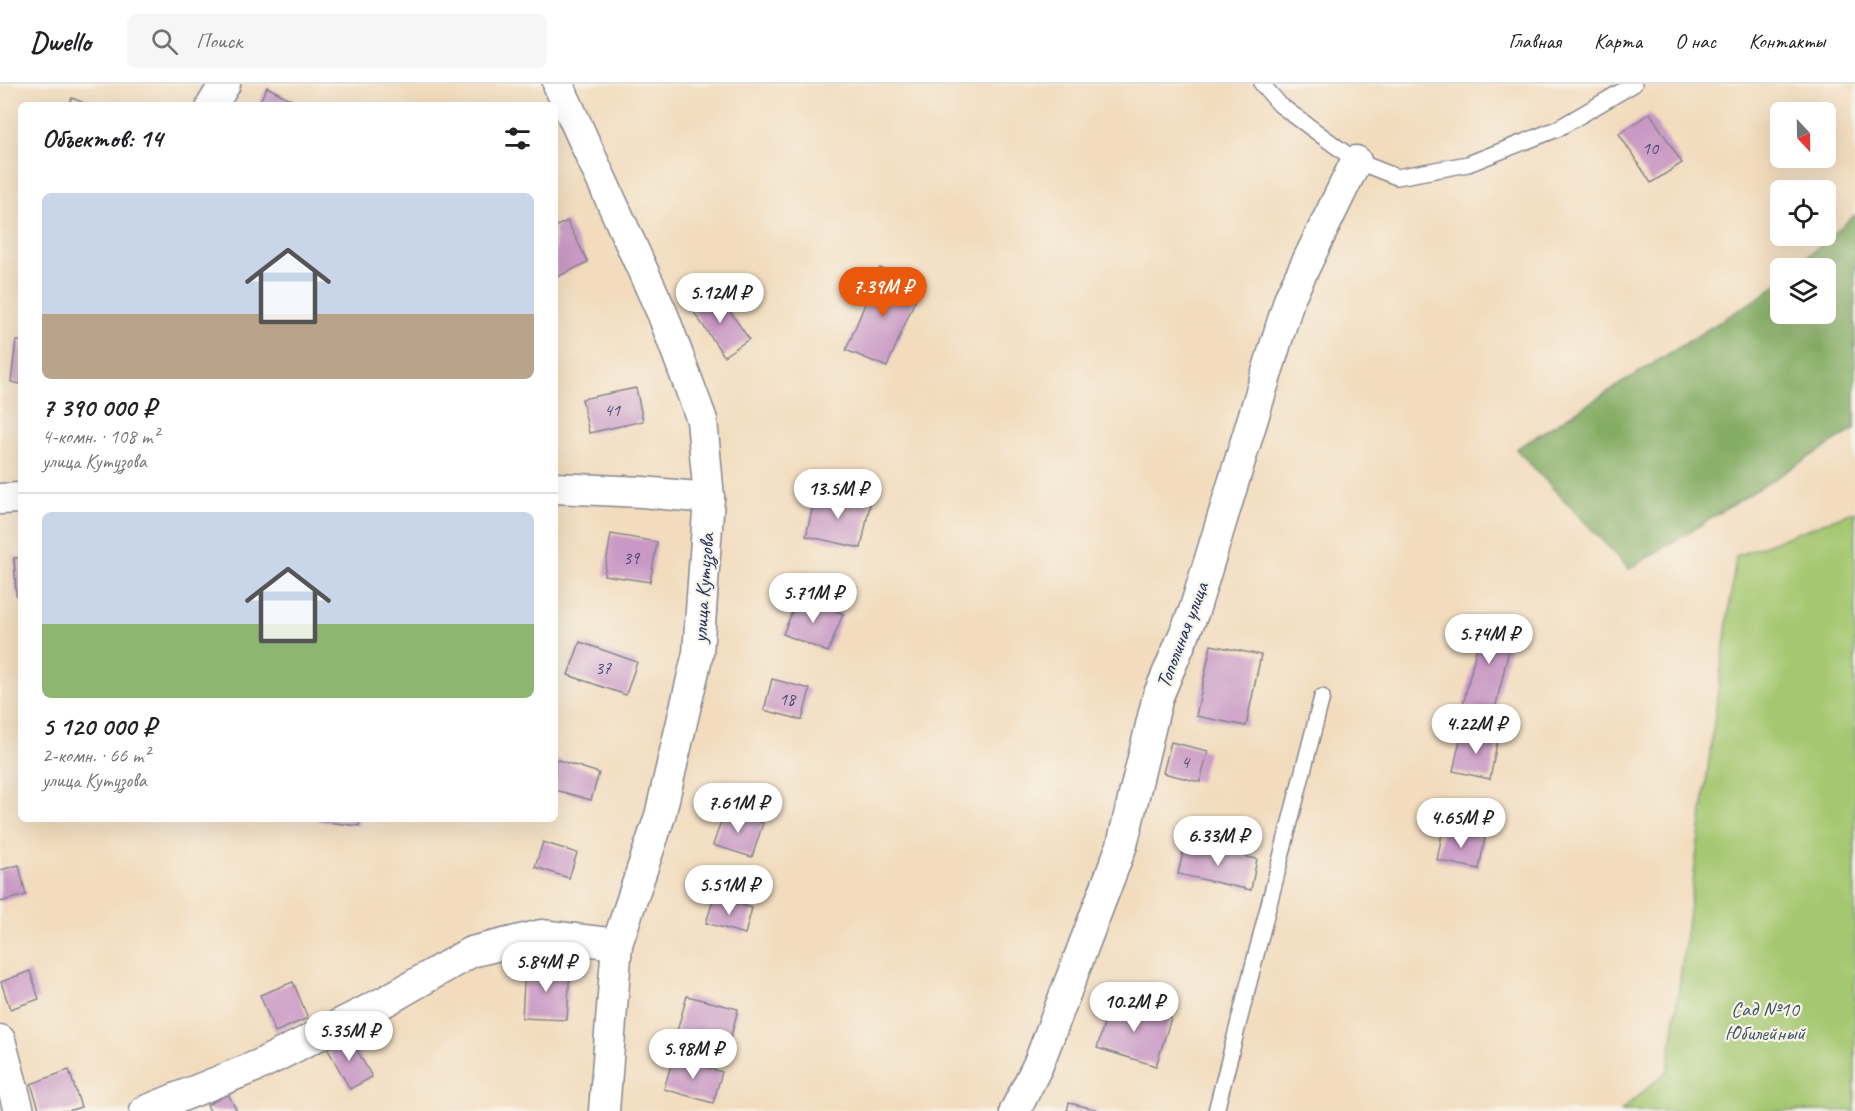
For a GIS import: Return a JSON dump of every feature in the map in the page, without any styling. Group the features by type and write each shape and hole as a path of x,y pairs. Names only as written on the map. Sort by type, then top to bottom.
{"street":[{"path":"214,102 225,84"},
{"name":"улица Кутузова","path":"558,84 663,315 702,420 708,498 698,653 660,816 617,944 604,1111"},
{"name":"Тополиная улица","path":"1015,1111 1038,1065 1122,845 1158,696 1194,611 1290,297 1356,161"},
{"path":"558,488 708,498"},
{"path":"0,499 18,498"},
{"path":"145,1111 260,1065 384,1002 471,952 542,935 617,944"},
{"path":"0,1040 19,1111"}],"lane":[{"path":"1262,84 1280,105 1356,161 1397,177 1468,164 1557,129 1634,84"},
{"path":"1216,1111 1322,697"}],"green space":[{"path":"1855,215 1855,429 1629,569 1516,449 1770,290 1770,324 1836,324 1836,258 1806,258 1819,246 1836,246 1836,232"},
{"name":"Сад №10 Юбилейный","path":"1855,511 1855,1111 1621,1111 1668,1070 1736,556"}],"building":[{"path":"267,87 295,102 260,102"},
{"path":"72,98 82,102 70,102"},
{"path":"1650,113 1682,163 1651,183 1619,134"},
{"path":"567,221 588,262 558,277 558,226"},
{"path":"880,268 921,286 887,367 846,350"},
{"path":"716,291 749,339 724,356 691,308"},
{"path":"16,341 18,341 18,383 11,382"},
{"path":"636,388 643,421 589,433 582,399"},
{"path":"816,492 870,504 861,548 806,536"},
{"path":"611,534 657,542 650,582 604,575"},
{"path":"14,558 18,558 18,595 16,595"},
{"path":"799,596 843,614 828,652 783,634"},
{"path":"1484,617 1515,624 1494,713 1463,705"},
{"path":"580,642 637,662 626,695 568,675"},
{"path":"1211,645 1261,655 1246,726 1196,716"},
{"path":"772,679 810,689 802,720 764,710"},
{"path":"1462,731 1498,738 1490,779 1453,771"},
{"path":"1171,742 1208,751 1200,782 1163,773"},
{"path":"558,760 599,773 591,800 558,791"},
{"path":"725,810 763,823 752,857 713,845"},
{"path":"326,822 360,822 359,826"},
{"path":"1443,829 1485,838 1479,869 1437,860"},
{"path":"543,842 577,853 569,878 535,867"},
{"path":"1185,844 1257,859 1251,890 1178,874"},
{"path":"19,865 26,895 0,902 0,870"},
{"path":"714,897 752,908 745,934 706,923"},
{"path":"525,966 570,968 567,1020 522,1018"},
{"path":"30,971 39,999 10,1009 1,982"},
{"path":"293,982 308,1018 275,1032 260,995"},
{"path":"687,996 738,1009 729,1044 677,1031"},
{"path":"1111,1000 1171,1018 1156,1066 1097,1048"},
{"path":"348,1034 372,1077 350,1089 326,1046"},
{"path":"673,1058 722,1072 713,1103 664,1089"},
{"path":"69,1070 81,1107 68,1111 40,1111 31,1084"},
{"path":"228,1094 237,1111 210,1111 207,1105"},
{"path":"1069,1103 1099,1110 1099,1111 1067,1111"}]}
